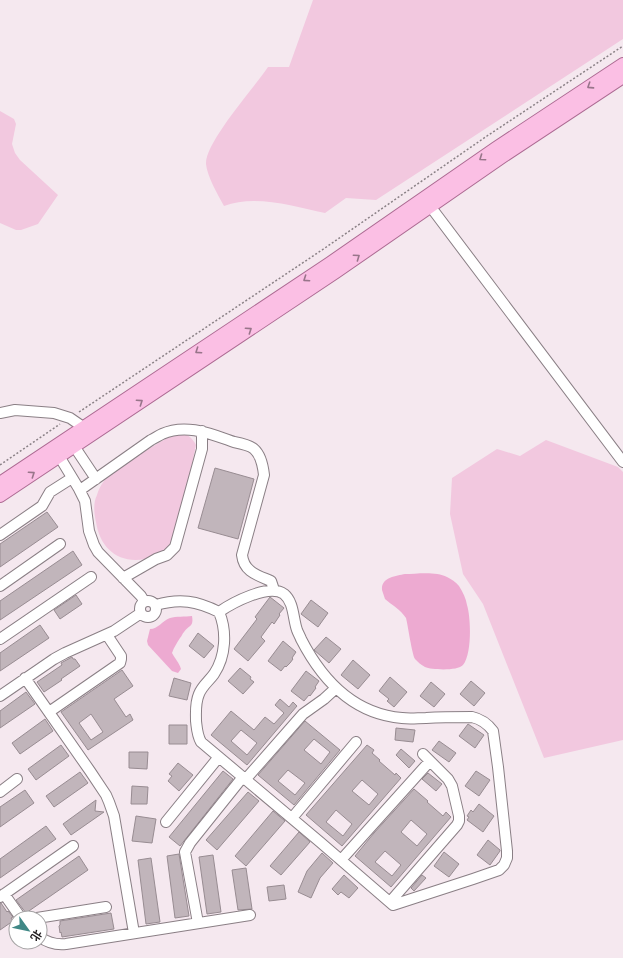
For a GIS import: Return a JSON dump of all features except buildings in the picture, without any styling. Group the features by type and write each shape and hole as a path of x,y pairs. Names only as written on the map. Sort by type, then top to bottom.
{"main road":[{"path":"0,483 330,263 496,148 623,64"},
{"path":"0,496 336,272 502,157 623,77"}],"street":[{"path":"430,206 623,462"},
{"path":"0,413 15,410 54,413 70,418 83,427"},
{"path":"80,490 151,440 163,434 181,429 202,430 254,448 260,457 264,475 242,559 247,568 254,574 271,581 274,590"},
{"path":"123,578 156,559 167,555 176,547 202,449 202,430"},
{"path":"74,446 96,479"},
{"path":"59,456 85,501 91,537 98,552 141,596 144,601"},
{"path":"0,535 42,506 50,492 72,478"},
{"path":"0,586 60,544"},
{"path":"0,639 91,577"},
{"path":"156,605 173,601 189,601 203,604 219,612 224,625 223,652 219,664 214,674 199,693 196,704 198,738 218,758 292,818 393,905 499,870 504,865 507,851 498,768 493,731 485,722 472,717 412,718 392,716 380,714 359,705 336,688 322,674 307,651 297,631 290,602 287,596 281,592 274,590 246,597 236,601 219,612"},
{"path":"144,601 151,601 156,605 156,612 152,616 146,617 141,613 140,607 144,601"},
{"path":"0,696 54,659 107,635 125,625 141,613"},
{"path":"49,712 120,663 121,656 107,635"},
{"path":"25,678 106,795 112,809 134,933"},
{"path":"198,923 186,852 190,843 244,778 303,714 324,699 336,688"},
{"path":"292,818 356,742"},
{"path":"166,822 218,758"},
{"path":"341,860 426,758 448,779 452,786 459,821 457,826 390,902"},
{"path":"0,792 17,779"},
{"path":"14,910 2,896 73,846"},
{"path":"48,916 106,907"},
{"path":"48,942 61,945 250,915"}],"path":[{"path":"0,465 322,250 487,136 623,46"}],"shaded area":[{"path":"313,0 623,0 623,39 376,200 346,198 325,213 274,202 261,201 248,201 224,206 208,174 206,164 213,142 268,67 289,67"},
{"path":"0,111 14,119 16,124 12,144 15,153 20,160 58,195 38,224 21,230 16,230 0,223"},
{"path":"175,433 182,433 188,436 196,445 172,541 164,551 145,559 135,560 119,556 106,546 98,531 94,508 100,488 106,478 114,470"},
{"path":"546,440 618,467 623,472 623,740 544,758 483,604 463,574 450,514 452,478 497,449 520,456"},
{"path":"432,573 442,575 453,581 460,588 465,598 468,611 470,636 466,660 460,667 445,669 428,668 415,659 406,618 399,610 385,599 382,590 382,586 386,580 405,574"},
{"path":"192,616 191,626 183,634 172,653 181,669 178,673 172,671 148,645 147,641 150,629 155,628 167,619"}]}
